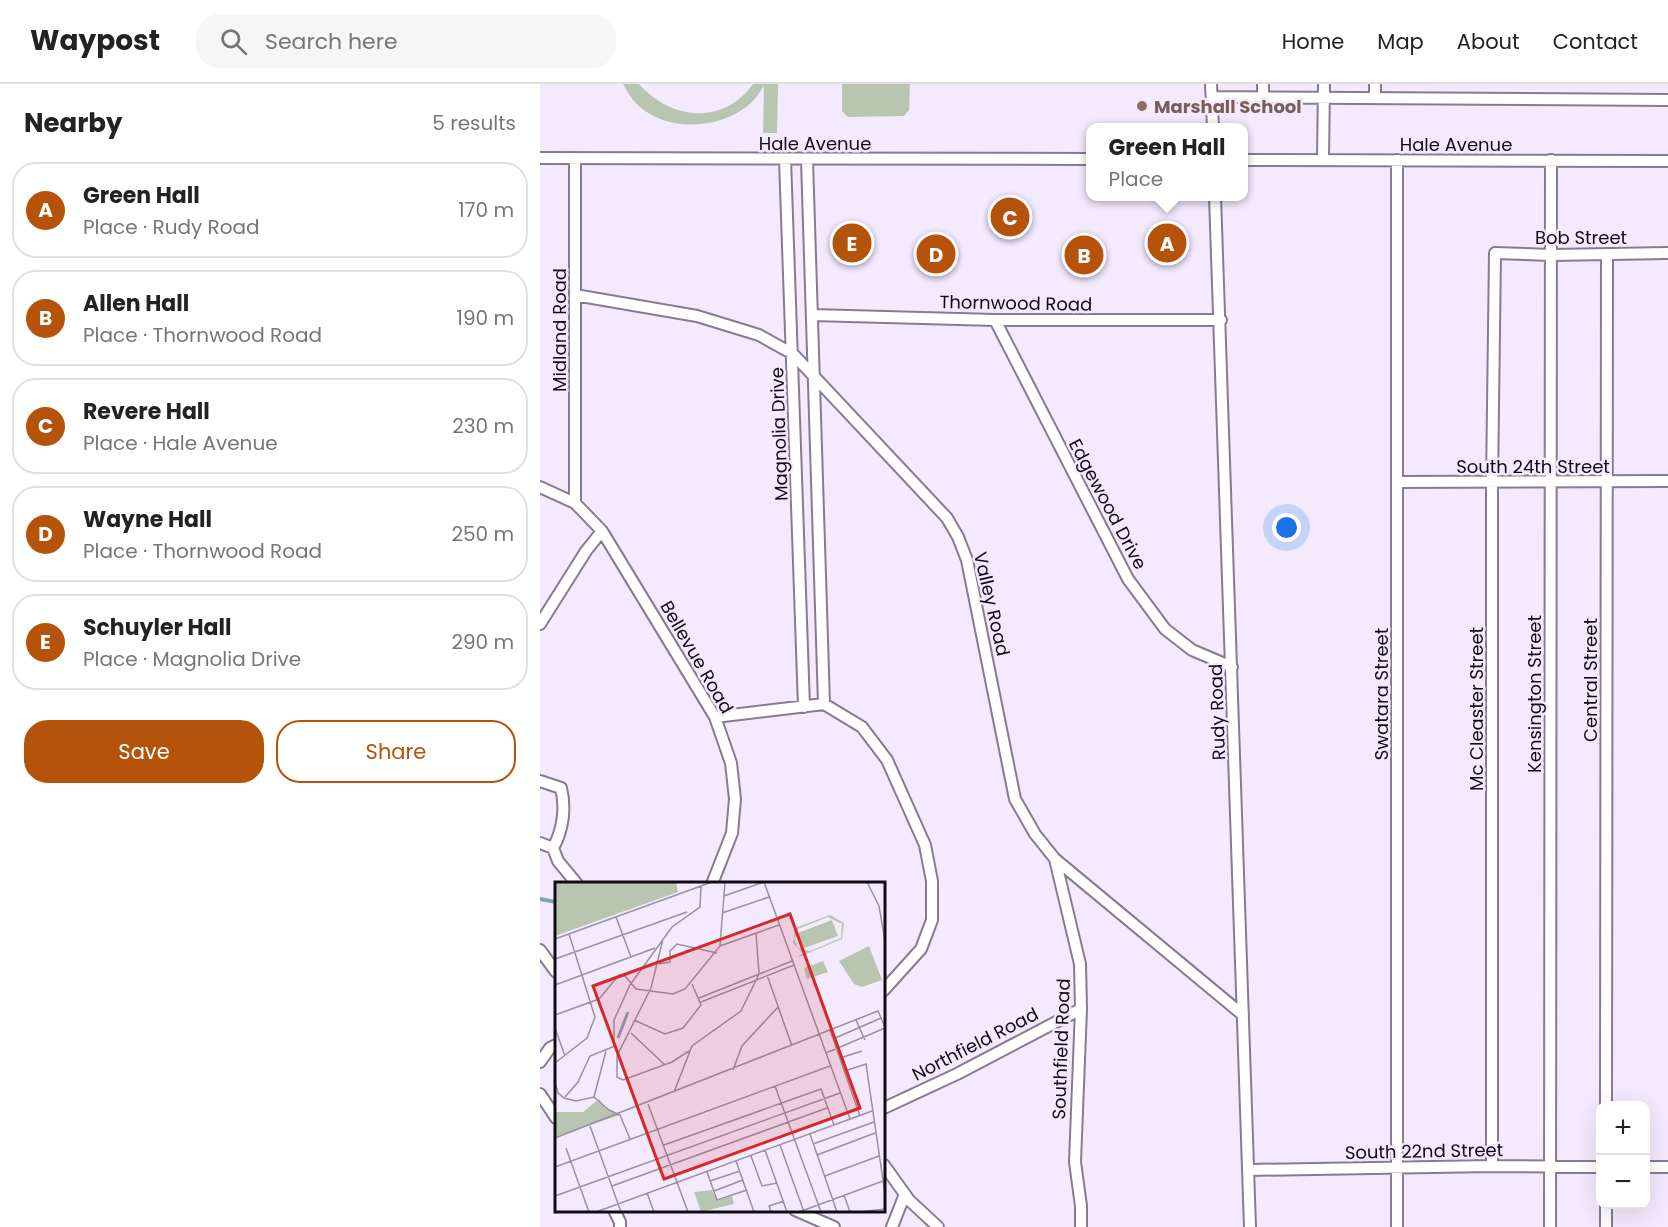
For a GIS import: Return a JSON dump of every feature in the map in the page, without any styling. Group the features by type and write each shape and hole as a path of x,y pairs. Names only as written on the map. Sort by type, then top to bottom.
{"street":[{"path":"1211,84 1213,123"},
{"path":"1263,84 1263,98"},
{"path":"1323,160 1324,84"},
{"path":"1374,98 1375,84"},
{"path":"1212,97 1668,100"},
{"name":"Hale Avenue","path":"540,158 1086,159"},
{"name":"Midland Road","path":"575,158 575,503"},
{"name":"Magnolia Drive","path":"785,159 804,707"},
{"name":"Magnolia Drive","path":"807,160 824,704"},
{"name":"Hale Avenue","path":"1248,160 1668,160"},
{"name":"Swatara Street","path":"1397,160 1397,1227"},
{"name":"Kensington Street","path":"1550,1227 1551,160"},
{"name":"Rudy Road","path":"1215,201 1250,1227"},
{"name":"Bob Street","path":"1495,253 1551,255 1668,253"},
{"name":"Mc Cleaster Street","path":"1492,1166 1492,483 1495,253"},
{"name":"Central Street","path":"1606,1101 1607,254"},
{"name":"Valley Road","path":"575,295 697,316 759,335 793,354 947,518 958,537 970,571 1015,800 1035,834 1055,859 1243,1015"},
{"name":"Thornwood Road","path":"812,315 995,320 1221,320"},
{"name":"Edgewood Drive","path":"995,320 1128,579 1165,629 1192,650 1232,667"},
{"name":"South 24th Street","path":"1398,482 1668,481"},
{"name":"Bellevue Road","path":"540,487 575,503 602,531 715,717 731,763 735,799 732,833 713,882"},
{"path":"540,624 586,551 602,531"},
{"path":"715,717 824,704 862,728 887,760 925,845 932,881 932,920 921,949 885,989"},
{"path":"540,781 561,788 564,801 560,835 553,848"},
{"path":"540,843 553,848 558,861 575,882"},
{"name":"Southfield Road","path":"1055,859 1080,964 1081,1009 1075,1162 1081,1206 1081,1227"},
{"path":"540,950 555,971"},
{"name":"Northfield Road","path":"885,1108 957,1074 1081,1009"},
{"path":"540,1062 550,1048 555,1046"},
{"path":"540,1094 555,1116"},
{"path":"885,1166 905,1194 938,1227"},
{"name":"South 22nd Street","path":"1249,1170 1492,1166 1596,1167"},
{"path":"1650,1167 1668,1167"},
{"path":"892,1227 905,1194"},
{"path":"1606,1209 1606,1227"},
{"path":"615,1212 620,1227"},
{"path":"800,1212 834,1227"}],"green space":[{"path":"623,84 639,84 666,105 681,111 697,113 712,112 727,107 741,98 753,84 778,84 777,133 763,133 764,86 753,101 740,111 709,123 693,124 660,119 645,111 633,100"},
{"path":"842,84 910,84 909,110 904,116 848,117 842,111"}],"waterway":[{"path":"540,899 555,902"}],"place":[{"name":"Marshall School","path":"1142,106"},
{"name":"Revere Hall","path":"1010,217"},
{"name":"Schuyler Hall","path":"852,243"},
{"name":"Green Hall","path":"1167,243"},
{"name":"Wayne Hall","path":"936,254"},
{"name":"Allen Hall","path":"1084,255"}]}
